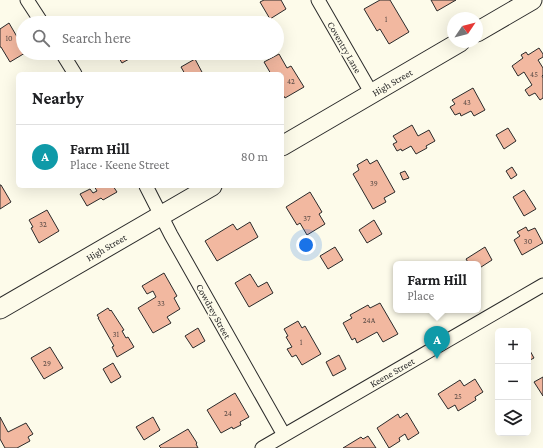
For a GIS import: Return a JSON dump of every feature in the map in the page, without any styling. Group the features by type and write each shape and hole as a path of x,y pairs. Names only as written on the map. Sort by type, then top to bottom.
{"street":[{"path":"27,0 37,16"},
{"name":"Coventry Lane","path":"318,0 372,94"},
{"path":"483,29 532,0"},
{"name":"High Street","path":"284,145 450,48"},
{"path":"67,60 75,72"},
{"name":"Cowdrey Street","path":"147,188 179,249 284,435"},
{"name":"High Street","path":"0,309 209,188"},
{"name":"Keene Street","path":"262,448 543,285"}],"building":[{"path":"264,0 281,0 286,9 275,16 268,16 260,2"},
{"path":"380,0 390,0 409,32 389,44 380,29 377,31 364,9"},
{"path":"431,0 456,0 437,11"},
{"path":"9,23 16,35 16,58 10,62 0,47 0,29"},
{"path":"539,48 543,54 543,57 538,60 543,68 543,98 540,100 535,93 529,96 525,90 532,85 524,72 518,76 512,66 523,58 521,55 526,52 528,55"},
{"path":"120,60 127,60 122,63"},
{"path":"196,60 202,72 184,72 181,67"},
{"path":"268,60 282,60 287,68 291,66 304,87 285,98 284,72 270,72 264,62"},
{"path":"473,88 485,110 474,116 471,111 461,116 460,113 455,115 450,107 455,104 452,100"},
{"path":"412,125 418,136 429,130 435,141 426,146 427,148 416,154 411,146 402,151 401,149 397,151 393,144 397,142 393,136"},
{"path":"508,128 516,141 504,149 496,135"},
{"path":"367,159 370,164 377,160 395,192 384,198 386,202 373,209 353,174 359,170 357,165"},
{"path":"512,167 517,175 511,179 506,171"},
{"path":"405,171 409,178 403,180 400,173"},
{"path":"0,185 11,202 0,209"},
{"path":"95,188 114,188 117,192 103,200 101,198 87,206 80,194 90,189 93,193 97,191"},
{"path":"524,190 536,209 524,216 513,197"},
{"path":"310,192 322,212 319,214 325,224 307,235 300,223 297,225 286,207"},
{"path":"47,210 59,231 39,243 31,228 33,227 29,220"},
{"path":"374,220 382,234 367,243 359,230"},
{"path":"250,222 258,237 217,261 205,241 233,224 237,230"},
{"path":"526,227 528,231 535,228 543,243 522,255 514,240 520,236 517,232"},
{"path":"335,247 343,260 328,269 320,256"},
{"path":"485,247 492,260 481,267 481,261 467,261 466,259"},
{"path":"164,273 177,296 174,298 180,309 167,317 171,323 153,333 138,308 156,297 153,291 147,294 142,286"},
{"path":"250,274 258,287 267,282 273,293 249,307 235,283"},
{"path":"380,303 398,334 383,342 377,332 357,343 355,338 352,340 343,323 352,318 350,315 368,305 370,308"},
{"path":"108,308 110,311 111,310 124,330 122,331 126,338 128,337 134,347 117,357 112,347 114,346 97,315"},
{"path":"298,321 302,328 305,326 321,354 302,365 296,355 292,357 287,349 292,347 286,337 288,336 284,329"},
{"path":"198,328 205,341 193,348 185,336"},
{"path":"50,347 63,368 44,379 31,358"},
{"path":"531,352 534,358 531,360"},
{"path":"339,355 346,369 333,376 326,362"},
{"path":"113,363 121,377 111,383 103,369"},
{"path":"543,377 543,396 534,382"},
{"path":"475,379 483,392 475,397 476,400 458,411 455,405 448,409 438,394 460,380 464,386"},
{"path":"235,393 249,417 240,422 241,425 233,429 232,427 221,433 207,410"},
{"path":"407,413 419,433 408,440 405,434 399,438 400,441 389,448 377,428 398,414 400,418"},
{"path":"0,417 8,432 26,423 33,434 28,437 30,441 17,448 5,448 0,439"},
{"path":"153,417 160,430 144,440 136,427"},
{"path":"188,429 197,443 198,448 161,448 159,446"},
{"path":"368,436 376,448 343,448 361,437 363,439"}],"place":[{"name":"Farm Hill","path":"437,359"}]}
